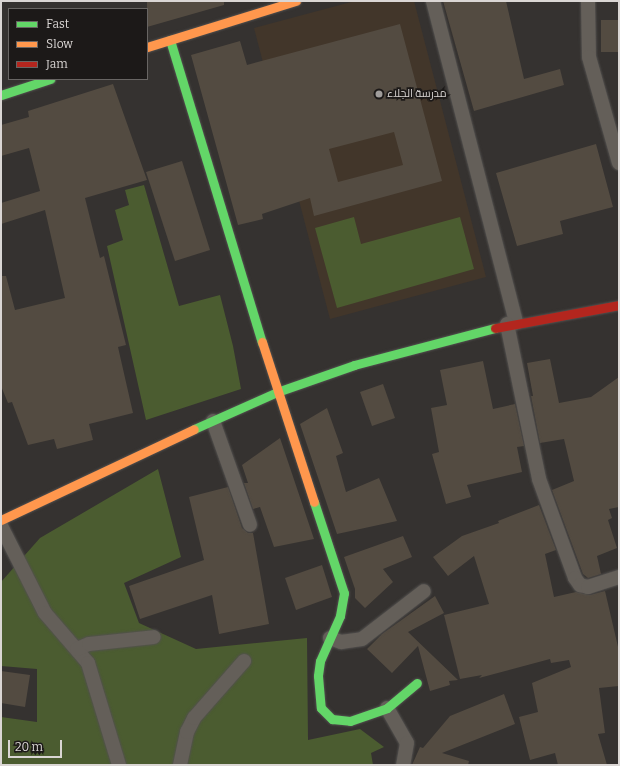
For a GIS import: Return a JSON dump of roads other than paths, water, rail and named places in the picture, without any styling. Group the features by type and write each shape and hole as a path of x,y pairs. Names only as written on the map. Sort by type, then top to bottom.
{"street":[{"path":"148,47 296,1"},
{"path":"433,1 511,323 539,479 575,578 580,585 588,587 619,577"},
{"path":"588,1 590,62 619,163"},
{"path":"170,40 277,392 344,593 340,616 320,661 318,676 319,701 326,714 344,722 375,714 387,708 417,684"},
{"path":"1,95 47,80"},
{"path":"1,520 277,392 354,365 511,323 619,305"},
{"path":"213,421 250,525"},
{"path":"1,526 45,613 77,649 91,669 119,765"},
{"path":"330,638 348,642 362,639 424,591"},
{"path":"77,649 89,644 154,637"},
{"path":"180,765 187,732 194,718 244,661"},
{"path":"387,708 405,737 407,751 403,765"}],"place":[{"name":"مدرسة الجلاء","path":"379,94"}]}
